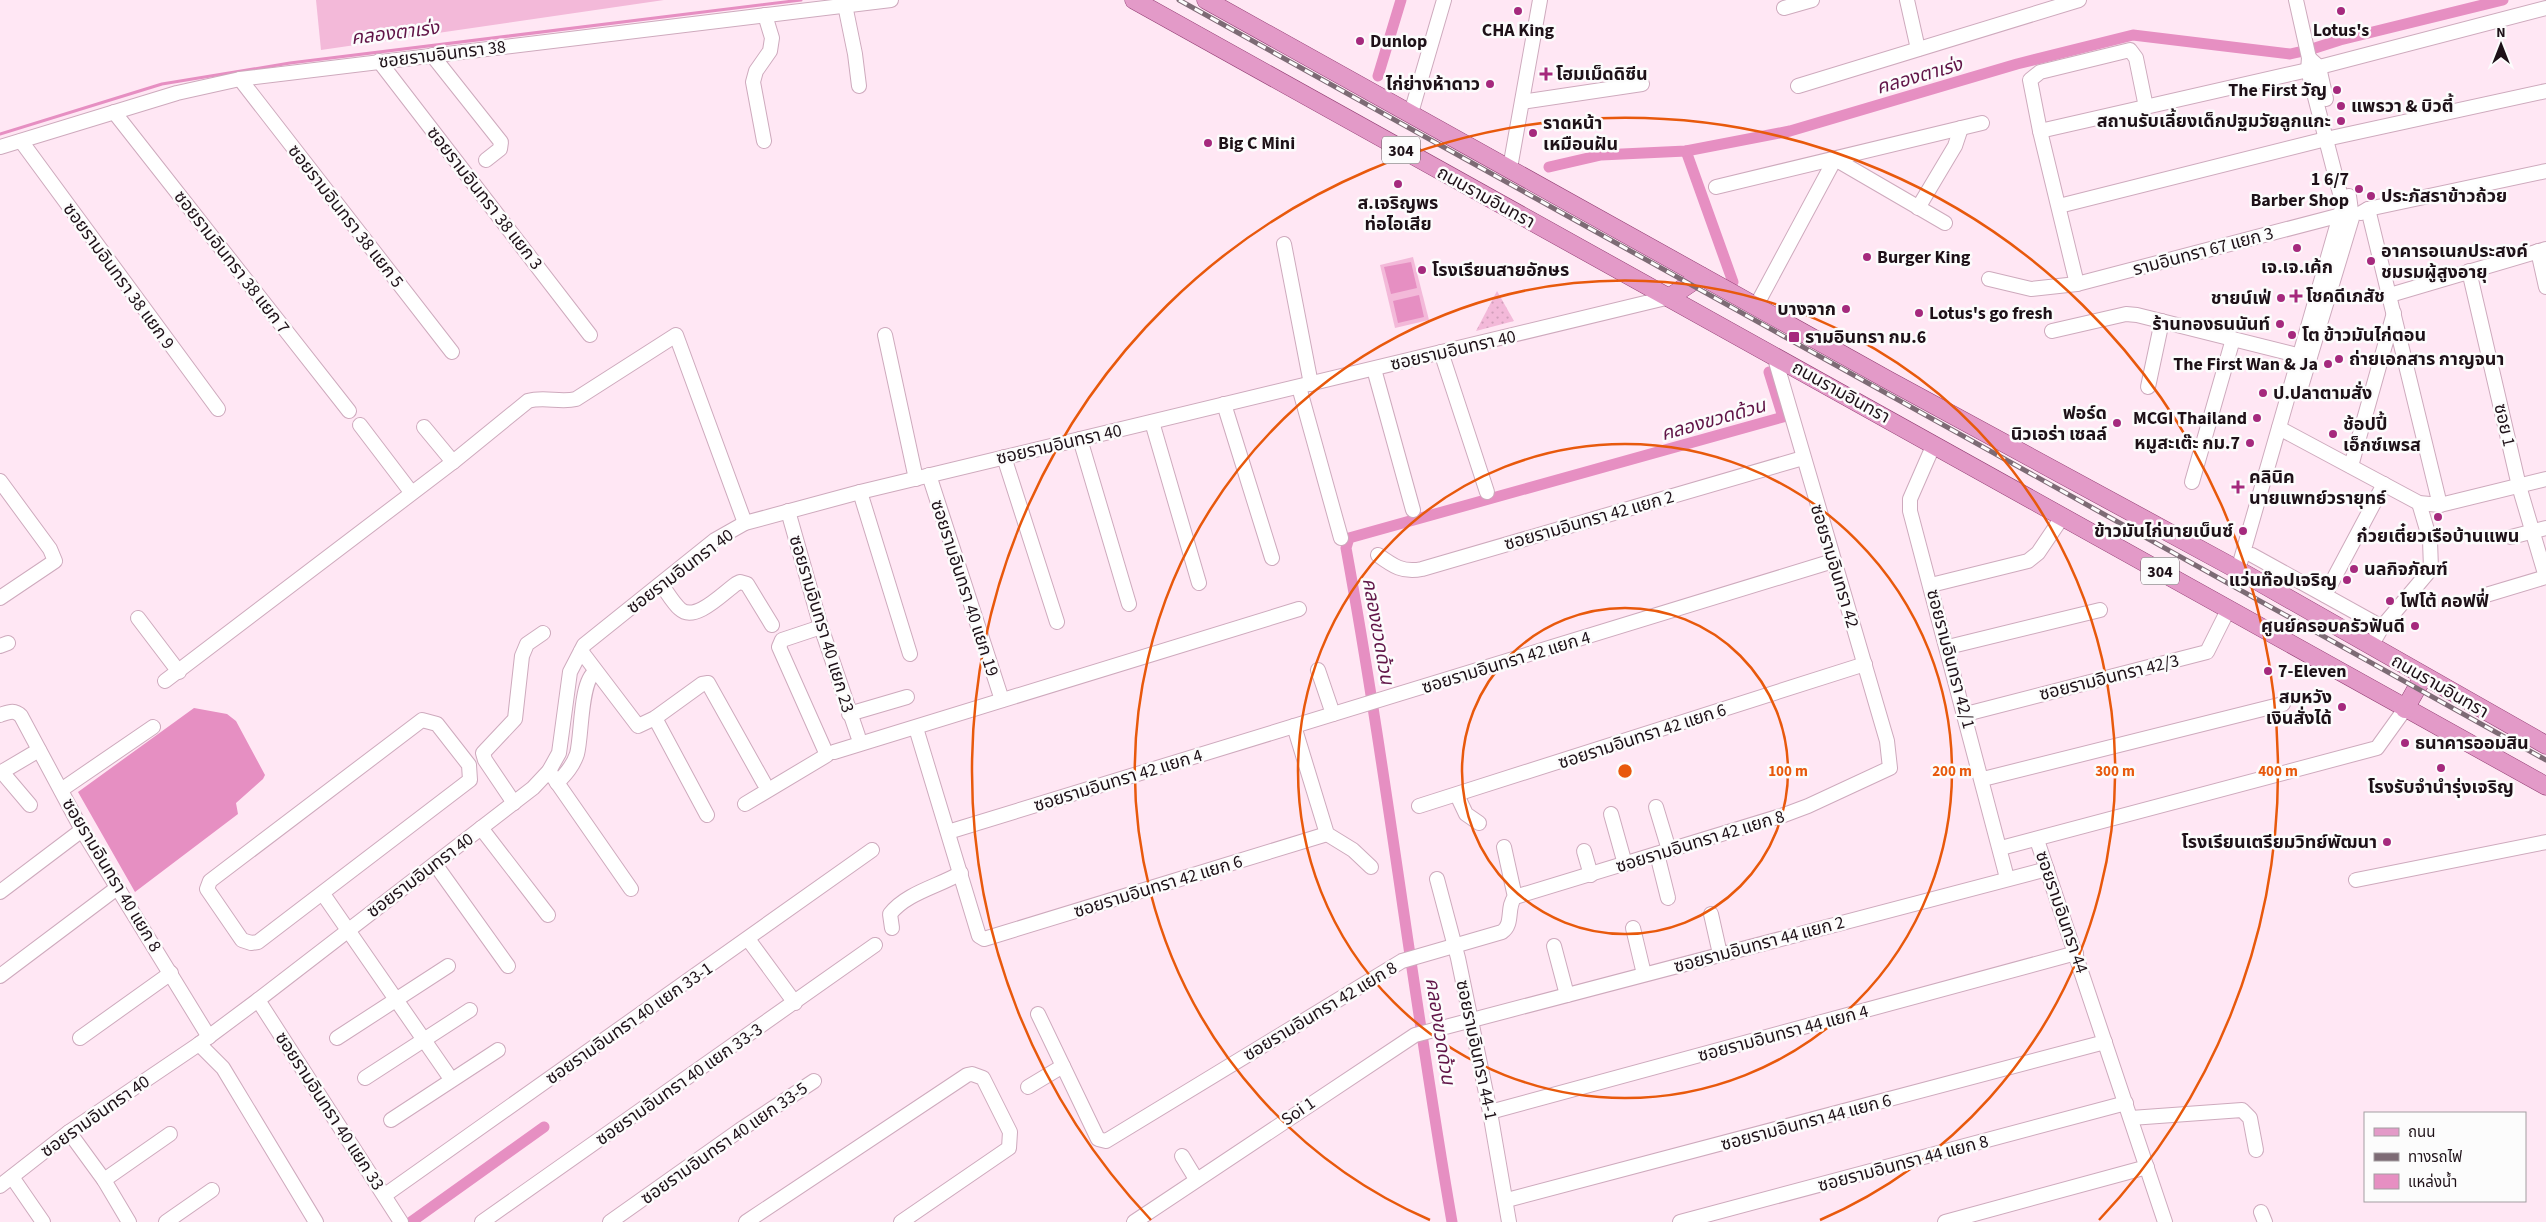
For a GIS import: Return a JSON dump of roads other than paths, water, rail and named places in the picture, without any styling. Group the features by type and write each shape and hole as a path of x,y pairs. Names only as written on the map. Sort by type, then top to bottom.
{"main road":[{"name":"ถนนรามอินทรา","path":"1134,0 2546,786"},
{"name":"ถนนรามอินทรา","path":"1206,0 1701,276 2243,572 2423,677 2546,745"},
{"path":"1670,298 1701,276"},
{"path":"2405,708 2423,677"}],"street":[{"name":"ซอยรามอินทรา 38","path":"0,147 177,93 240,79 891,0"},
{"path":"1411,113 1444,0"},
{"path":"1510,168 1539,0"},
{"path":"1784,8 1812,0"},
{"path":"1907,0 1918,49"},
{"path":"1798,86 2079,0"},
{"path":"2243,572 2350,203 2330,138 2296,0"},
{"path":"845,5 855,54 859,86"},
{"path":"2040,131 2146,107 2546,8"},
{"path":"764,141 753,82 756,71 770,51 772,38 765,15"},
{"path":"2077,284 2040,131 2031,85 2032,76 2040,72 2130,50 2136,58 2146,107"},
{"path":"432,55 501,142 500,149 486,160"},
{"name":"ซอยรามอินทรา 38 แยก 3","path":"379,61 590,335"},
{"name":"ซอยรามอินทรา 38 แยก 5","path":"240,79 452,352"},
{"path":"1522,102 1642,84"},
{"path":"2059,206 2330,138 2546,91"},
{"name":"ซอยรามอินทรา 38 แยก 7","path":"114,112 349,411"},
{"path":"1716,187 1982,123"},
{"path":"1918,208 1955,146 1961,128"},
{"name":"ซอยรามอินทรา 38 แยก 9","path":"21,141 218,409"},
{"path":"1835,158 1944,223"},
{"path":"1756,306 1835,158"},
{"name":"รามอินทรา 67 แยก 3","path":"1989,279 2031,289 2077,284 2368,209 2546,171"},
{"path":"2368,209 2440,505"},
{"path":"2243,572 2252,555 2301,356 2346,216"},
{"path":"1284,244 1305,385 1341,538"},
{"path":"2390,295 2542,250 2546,287"},
{"name":"ซอย 1","path":"2469,271 2519,486 2540,530 2546,577"},
{"name":"ซอยรามอินทรา 40","path":"0,1186 69,1132 204,1041 514,803 553,777 559,753 570,672 584,645 715,540 745,523 860,492 1670,298"},
{"path":"2351,466 2394,312"},
{"path":"2052,330 2126,314 2162,321 2301,356"},
{"path":"2148,387 2162,321"},
{"path":"165,681 411,492 453,462 528,401 536,399 560,402 576,399 676,335 745,523"},
{"path":"885,335 916,479"},
{"path":"2192,482 2233,339"},
{"path":"1441,352 1486,492"},
{"name":"ซอยรามอินทรา 42","path":"1774,355 1891,758 1890,768 1881,773"},
{"path":"1374,369 1413,510"},
{"path":"1224,404 1272,558"},
{"path":"1152,422 1199,583"},
{"path":"360,425 411,492"},
{"path":"424,427 453,462"},
{"path":"2283,430 2420,503 2440,505 2546,479"},
{"path":"1080,439 1129,604"},
{"name":"ซอยรามอินทรา 42/1","path":"1934,444 1910,504 2001,848 2007,878"},
{"path":"1004,457 1057,622"},
{"name":"ซอยรามอินทรา 42 แยก 2","path":"1378,555 1393,566 1404,570 1422,569 1803,458"},
{"name":"ซอยรามอินทรา 40 แยก 19","path":"930,475 1002,700"},
{"path":"0,481 50,549 55,561 0,598"},
{"path":"2324,595 2384,484"},
{"path":"860,492 910,654"},
{"path":"2371,646 2382,627 2431,569 2430,540 2420,503"},
{"name":"ซอยรามอินทรา 40 แยก 23","path":"788,510 821,626 849,714 858,736"},
{"path":"1931,585 2028,561 2038,553 2063,516"},
{"path":"2511,537 2540,530"},
{"path":"2252,555 2382,627"},
{"name":"ซอยรามอินทรา 42 แยก 4","path":"948,832 1834,562"},
{"path":"2486,595 2546,577"},
{"path":"661,584 681,610 688,614 697,613 736,584 747,584 772,625"},
{"path":"834,752 1299,609"},
{"path":"1948,647 2100,610"},
{"name":"ซอยรามอินทรา 42/3","path":"1966,714 2207,652 2228,610"},
{"path":"138,618 178,672"},
{"path":"745,804 827,755 779,647 782,640 821,626"},
{"path":"514,803 485,760 483,753 515,719 522,656 526,644 543,633"},
{"path":"581,651 595,672 638,726 655,718 702,684 708,682 764,783"},
{"name":"ซอยรามอินทรา 42 แยก 6","path":"1418,806 1865,664"},
{"path":"1318,670 1333,714"},
{"path":"595,672 587,682 577,754 570,769 553,777 631,889"},
{"path":"849,714 907,697"},
{"path":"1983,779 2283,704"},
{"name":"ซอยรามอินทรา 44","path":"2165,1222 2037,840 2377,748 2405,708"},
{"name":"ซอยรามอินทรา 40 แยก 8","path":"0,715 10,711 16,712 39,750 82,830 171,973 204,1041 223,1068 316,1222"},
{"path":"655,718 707,815"},
{"path":"422,720 437,724 469,765 470,780 323,894 258,942 251,943 242,940 207,889 210,881 422,720"},
{"path":"1294,726 1328,834 1353,850 1371,867"},
{"path":"61,790 154,727"},
{"path":"892,928 890,914 893,910 913,896 961,873 916,728"},
{"path":"30,805 1,772 39,750"},
{"name":"ซอยรามอินทรา 42 แยก 8","path":"1063,1066 1098,1139 1106,1141 1116,1137 1290,1027 1402,961 1418,954 1495,935 1506,930 1511,903 1515,897 1591,875 1808,806 1881,773"},
{"path":"1457,795 1466,814 1479,823"},
{"path":"1656,807 1668,898"},
{"path":"1611,814 1625,864"},
{"path":"481,828 548,916"},
{"path":"0,892 82,830"},
{"name":"ซอยรามอินทรา 42 แยก 6","path":"961,873 980,936 984,939 1328,834"},
{"path":"2001,848 2037,840"},
{"path":"2356,880 2546,842"},
{"name":"ซอยรามอินทรา 42 แยก 8","path":"1504,847 1515,897"},
{"name":"ซอยรามอินทรา 40 แยก 33-1","path":"385,1195 748,940 872,850"},
{"path":"1584,851 1591,875"},
{"path":"435,864 508,966"},
{"name":"ซอยรามอินทรา 44 แยก 2","path":"1471,1020 2047,869"},
{"name":"ซอยรามอินทรา 44-1","path":"1437,879 1471,1020 1510,1222"},
{"path":"0,976 117,888"},
{"path":"323,894 451,1079"},
{"path":"1712,914 1720,954"},
{"path":"1632,928 1644,974"},
{"path":"748,940 795,1003"},
{"name":"ซอยรามอินทรา 40 แยก 33-3","path":"482,1222 875,945"},
{"path":"1554,946 1567,995"},
{"name":"ซอยรามอินทรา 44 แยก 4","path":"1490,1112 2076,953"},
{"path":"337,1038 396,1002 448,966"},
{"path":"80,1038 171,973"},
{"name":"ซอยรามอินทรา 40 แยก 33","path":"258,1000 401,1222"},
{"path":"365,1078 470,1010"},
{"path":"1028,1087 1063,1066 1038,1014"},
{"name":"Soi 1","path":"1134,1222 1196,1179 1420,1033 1471,1020"},
{"name":"ซอยรามอินทรา 44 แยก 6","path":"1507,1200 2105,1042"},
{"path":"391,1120 498,1050"},
{"path":"746,1222 967,1075 978,1075 983,1078 1010,1132 1009,1148 901,1222"},
{"name":"ซอยรามอินทรา 40 แยก 33-5","path":"610,1222 740,1130 814,1081"},
{"name":"ซอยรามอินทรา 44 แยก 8","path":"1680,1222 2126,1103"},
{"path":"2131,1118 2242,1110 2250,1118 2256,1150"},
{"path":"69,1132 104,1180 129,1222"},
{"path":"104,1180 170,1134"},
{"path":"1182,1156 1196,1179"},
{"path":"1944,1222 2147,1167"},
{"path":"12,1177 43,1222"},
{"path":"166,1222 212,1190"}],"water":[{"path":"1411,262 1417,288 1391,294 1384,267"},
{"path":"1419,295 1424,317 1398,323 1393,301"},
{"path":"194,708 227,714 236,721 265,775 236,803 238,814 135,892 78,792"}],"waterway":[{"name":"คลองตาเร่ง","path":"0,134 162,84 290,63 801,0"},
{"name":"คลองตาเร่ง","path":"1378,76 1401,0"},
{"name":"คลองตาเร่ง","path":"2315,48 2340,40 2503,0"},
{"name":"คลองตาเร่ง","path":"1549,167 1601,155 1686,151 1790,131 2017,64 2133,35 2290,54 2299,52"},
{"name":"คลองขวดด้วน","path":"1686,151 1733,282"},
{"name":"คลองขวดด้วน","path":"1452,1222 1361,632 1346,548 1349,538 1783,417 1769,372"},
{"path":"411,1222 544,1127"}],"railway":[{"path":"1179,0 2546,760"}],"place":[{"name":"CHA King","path":"1518,11"},
{"name":"Lotus's","path":"2341,11"},
{"name":"Dunlop","path":"1360,41"},
{"name":"โฮมเม็ดดิซีน","path":"1546,74"},
{"name":"ไก่ย่างห้าดาว","path":"1490,84"},
{"name":"The First วัญ","path":"2337,90"},
{"name":"แพรวา & บิวตี้","path":"2341,106"},
{"name":"สถานรับเลี้ยงเด็กปฐมวัยลูกแกะ","path":"2341,121"},
{"name":"ราดหน้า เหมือนฝัน","path":"1533,133"},
{"name":"Big C Mini","path":"1208,143"},
{"name":"ส.เจริญพร ท่อไอเสีย","path":"1398,184"},
{"name":"1 6/7 Barber Shop","path":"2359,189"},
{"name":"ประภัสราข้าวถ้วย","path":"2371,196"},
{"name":"เจ.เจ.เค้ก","path":"2297,248"},
{"name":"Burger King","path":"1867,257"},
{"name":"อาคารอเนกประสงค์ ชมรมผู้สูงอายุ","path":"2371,261"},
{"name":"โรงเรียนสายอักษร","path":"1422,270"},
{"name":"โชคดีเภสัช","path":"2296,296"},
{"name":"ชายน์เฟ่","path":"2281,298"},
{"name":"บางจาก","path":"1846,309"},
{"name":"Lotus's go fresh","path":"1919,313"},
{"name":"ร้านทองธนนันท์","path":"2280,324"},
{"name":"โต ข้าวมันไก่ตอน","path":"2292,335"},
{"name":"รามอินทรา กม.6","path":"1794,337"},
{"name":"ถ่ายเอกสาร กาญจนา","path":"2339,359"},
{"name":"The First Wan & Ja","path":"2328,364"},
{"name":"ป.ปลาตามสั่ง","path":"2263,393"},
{"name":"MCGI Thailand","path":"2257,418"},
{"name":"ฟอร์ด นิวเอร่า เซลล์","path":"2117,423"},
{"name":"ช้อปปี้ เอ็กซ์เพรส","path":"2333,434"},
{"name":"หมูสะเต๊ะ กม.7","path":"2250,443"},
{"name":"คลินิค นายแพทย์วรายุทธ์","path":"2238,487"},
{"name":"ก๋วยเตี๋ยวเรือบ้านแพน","path":"2438,517"},
{"name":"ข้าวมันไก่นายเบ็นซ์","path":"2243,531"},
{"name":"นลกิจภัณฑ์","path":"2354,569"},
{"name":"แว่นท๊อปเจริญ","path":"2347,580"},
{"name":"โฟโต้ คอฟฟี่","path":"2390,601"},
{"name":"ศูนย์ครอบครัวฟันดี","path":"2415,626"},
{"name":"7-Eleven","path":"2268,671"},
{"name":"สมหวัง เงินสั่งได้","path":"2342,707"},
{"name":"ธนาคารออมสิน","path":"2405,743"},
{"name":"โรงรับจำนำรุ่งเจริญ","path":"2441,768"},
{"name":"โรงเรียนเตรียมวิทย์พัฒนา","path":"2387,842"}]}
